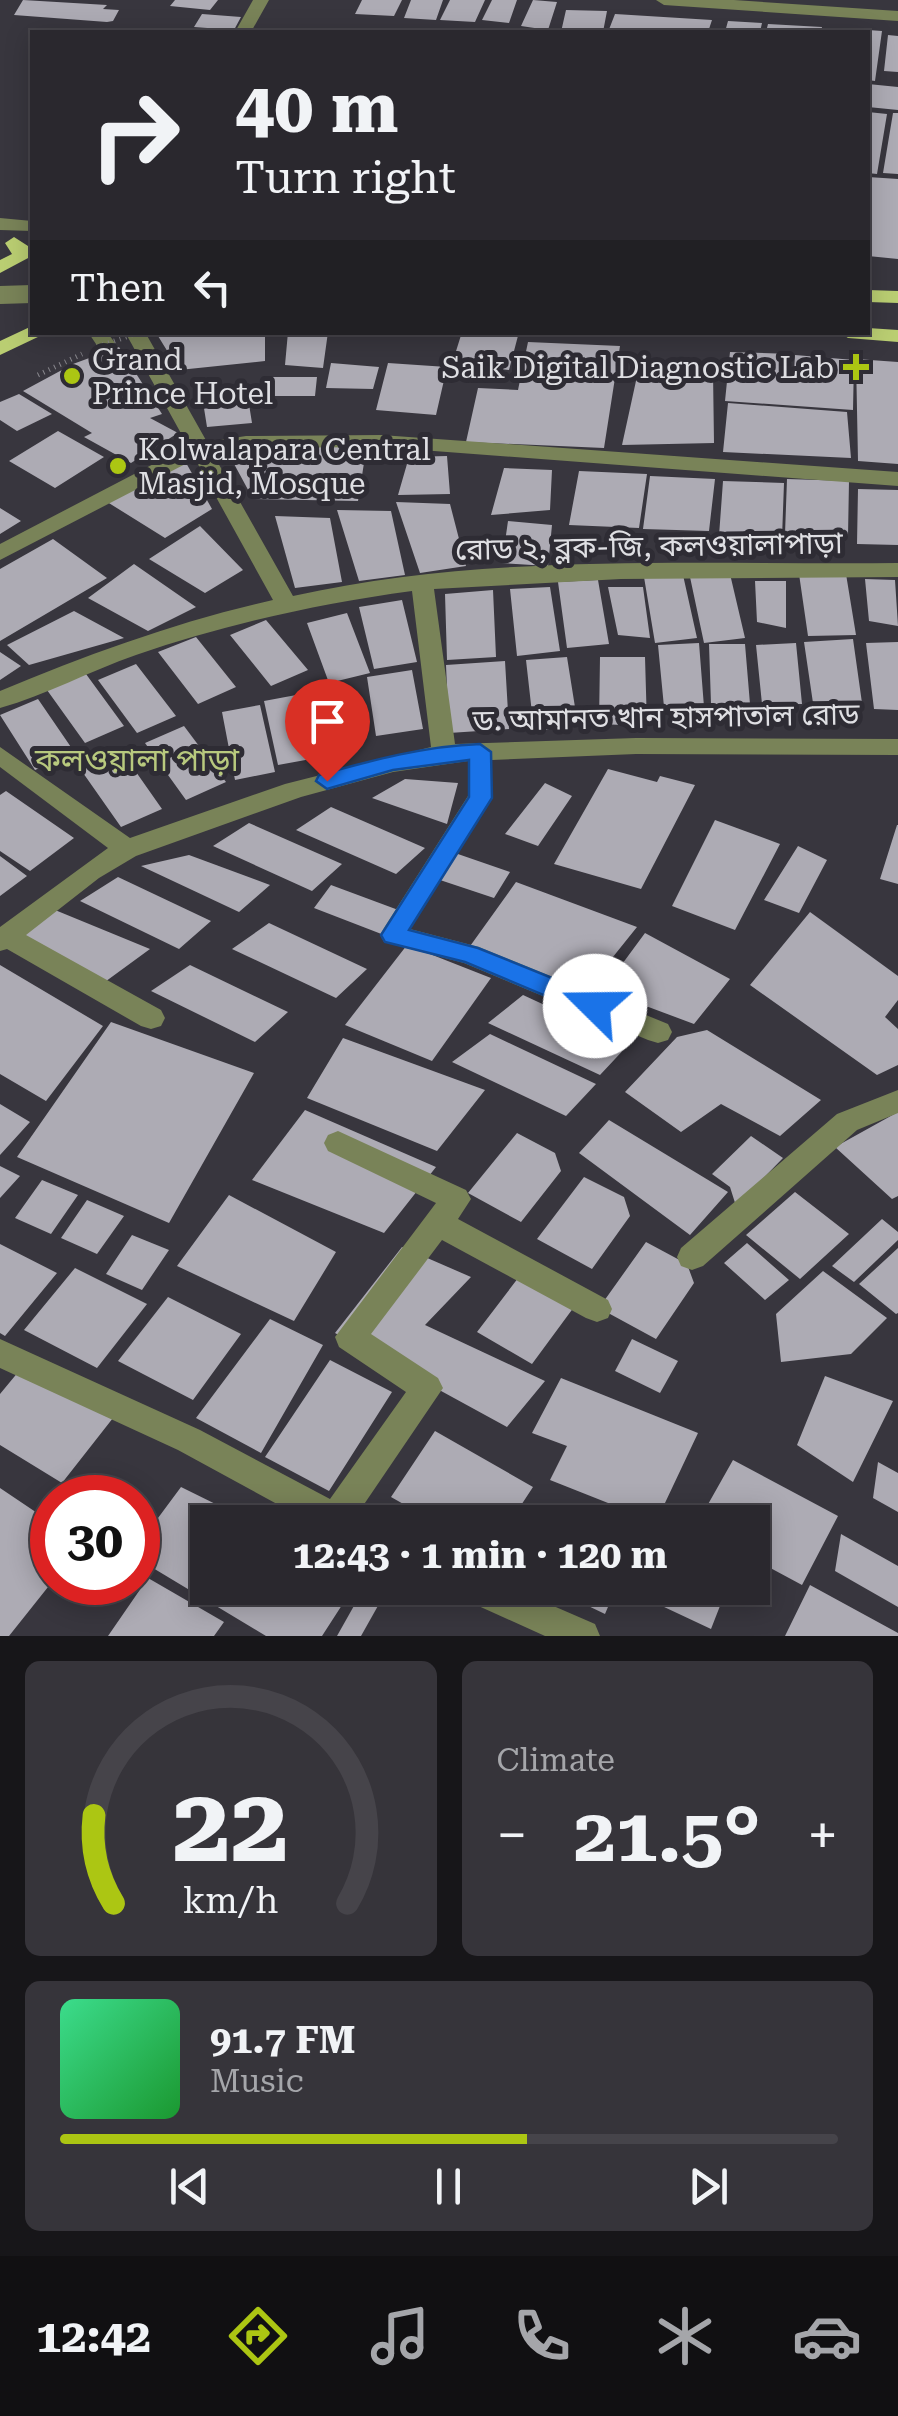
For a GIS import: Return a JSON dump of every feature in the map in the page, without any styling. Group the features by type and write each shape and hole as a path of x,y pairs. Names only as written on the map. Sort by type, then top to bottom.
{"main road":[{"path":"0,266 20,257 16,243"},
{"path":"0,299 30,287"},
{"path":"870,296 898,297"},
{"path":"0,349 30,334"},
{"path":"870,334 898,336"}],"street":[{"path":"244,30 260,0"},
{"path":"664,0 890,10"},
{"path":"0,224 30,226"},
{"path":"0,299 30,294"},
{"path":"140,335 197,450 286,604"},
{"path":"0,553 197,450 246,442 381,441 898,479"},
{"name":"রোড ২, ব্লক-জি, কলওয়ালাপাড়া","path":"0,700 64,672 145,644 286,604 422,583 609,572 898,570"},
{"path":"422,583 444,753"},
{"name":"ড. আমানত খান হাসপাতাল রোড","path":"3,938 90,870 127,849 294,790 393,762 444,753 636,746 898,748"},
{"path":"480,752 480,798 393,935 470,954 658,1032"},
{"path":"0,755 127,849"},
{"path":"3,938 151,1018"},
{"path":"692,1258 846,1122 898,1101"},
{"path":"338,1143 456,1198 350,1337 427,1388 349,1505"},
{"path":"438,1223 597,1309"},
{"path":"2,1358 189,1440 309,1505"},
{"path":"513,1605 584,1636"}],"path":[{"path":"38,376 101,338"}],"building":[{"path":"23,0 107,5 103,9 119,10 113,21 107,22 14,15"},
{"path":"175,0 218,0 210,10 170,6"},
{"path":"362,0 402,0 394,16 355,14"},
{"path":"411,0 443,0 436,20 404,18"},
{"path":"450,0 485,0 475,22 440,20"},
{"path":"492,0 517,0 509,23 482,20"},
{"path":"533,0 557,2 548,30 521,26"},
{"path":"566,10 607,11 603,30 561,30"},
{"path":"202,14 241,17 234,30 194,27"},
{"path":"615,14 712,20 709,30 609,30"},
{"path":"728,21 762,23 760,30 726,30"},
{"path":"768,24 822,27 821,30 766,30"},
{"path":"870,30 882,31 875,81 870,80"},
{"path":"888,35 898,36 898,72 884,71"},
{"path":"870,84 898,87 898,110 870,107"},
{"path":"870,112 887,114 877,174 870,173"},
{"path":"893,113 898,113 898,174 883,173"},
{"path":"870,177 898,179 898,259 870,256"},
{"path":"265,335 265,361 179,370 158,336"},
{"path":"288,335 328,335 323,368 285,365"},
{"path":"461,335 518,335 509,370 452,364"},
{"path":"528,342 620,346 604,448 466,442 478,388 518,390"},
{"path":"119,347 162,414 150,418 178,433 131,463 84,437 92,433 23,391 73,364"},
{"path":"730,352 792,354 790,372 794,372 795,355 854,360 853,410 725,401"},
{"path":"641,358 713,372 714,443 622,445"},
{"path":"856,359 898,362 898,464 858,461"},
{"path":"331,363 379,367 373,389 326,388"},
{"path":"388,363 447,367 436,415 376,410"},
{"path":"269,377 317,377 315,396 266,396"},
{"path":"19,394 52,414 17,431 0,420 0,402"},
{"path":"248,398 252,423 207,427 203,402"},
{"path":"728,403 847,412 851,458 723,452"},
{"path":"58,431 104,457 55,488 9,461"},
{"path":"367,444 358,501 253,499 226,449"},
{"path":"447,456 450,494 398,495 409,457"},
{"path":"185,461 212,509 165,538 104,500"},
{"path":"504,468 552,470 550,510 491,515"},
{"path":"579,471 647,474 639,528 569,525"},
{"path":"650,476 715,479 709,531 643,529"},
{"path":"787,479 849,481 848,536 785,534"},
{"path":"723,481 784,483 782,538 719,536"},
{"path":"858,489 898,490 898,545 857,544"},
{"path":"396,502 450,504 466,566 420,573"},
{"path":"0,508 21,521 0,534"},
{"path":"337,510 391,511 405,575 359,581"},
{"path":"275,516 330,518 342,582 295,588"},
{"path":"508,521 552,525 548,566 502,563"},
{"path":"200,526 243,570 205,593 149,559"},
{"path":"53,539 107,578 0,641 0,569"},
{"path":"134,564 196,607 148,631 88,598"},
{"path":"730,574 745,638 704,643 690,577"},
{"path":"799,574 846,574 856,635 808,636"},
{"path":"683,575 697,638 655,643 644,577"},
{"path":"865,579 895,580 898,626 869,621"},
{"path":"598,580 609,644 567,648 558,582"},
{"path":"755,581 786,581 786,628 757,622"},
{"path":"550,587 560,651 517,656 510,589"},
{"path":"608,587 643,587 650,638 618,635"},
{"path":"493,590 496,657 447,660 445,594"},
{"path":"402,600 417,662 374,669 359,607"},
{"path":"74,611 124,638 29,665 7,645"},
{"path":"347,613 370,673 329,683 307,623"},
{"path":"266,620 308,670 271,686 230,635"},
{"path":"196,637 236,687 198,704 158,652"},
{"path":"853,639 862,703 813,703 804,642"},
{"path":"898,642 898,710 874,709 866,643"},
{"path":"699,643 704,707 664,707 658,645"},
{"path":"796,643 802,704 762,704 756,645"},
{"path":"709,644 745,644 750,704 711,704"},
{"path":"0,652 21,666 0,680"},
{"path":"567,657 578,726 534,731 526,660"},
{"path":"600,657 645,657 647,726 599,724"},
{"path":"505,661 509,729 449,733 446,665"},
{"path":"136,664 176,716 137,733 98,680"},
{"path":"412,670 423,729 376,736 367,677"},
{"path":"86,674 124,726 85,743 47,690"},
{"path":"307,693 322,757 278,765 264,701"},
{"path":"38,699 75,753 35,770 0,715"},
{"path":"260,705 275,772 235,780 222,712"},
{"path":"184,726 226,782 186,800 145,743"},
{"path":"122,752 162,809 121,827 81,770"},
{"path":"608,769 657,782 660,776 695,785 641,889 554,864"},
{"path":"405,779 458,783 447,824 372,798"},
{"path":"545,783 572,796 538,846 505,834"},
{"path":"6,791 74,838 30,871 0,851 0,795"},
{"path":"331,807 425,848 396,874 296,830"},
{"path":"715,820 780,844 735,930 672,906"},
{"path":"249,823 342,864 312,891 213,846"},
{"path":"898,825 898,884 880,879"},
{"path":"798,846 827,860 799,913 764,900"},
{"path":"455,853 510,872 494,898 437,879"},
{"path":"189,855 270,885 239,912 141,866"},
{"path":"0,856 27,876 0,896"},
{"path":"118,877 211,921 179,949 80,901"},
{"path":"516,882 637,927 584,993 468,949"},
{"path":"331,885 401,911 384,935 314,908"},
{"path":"55,910 150,949 98,987 12,944"},
{"path":"810,912 898,976 898,1000 885,1017 898,1029 898,1065 877,1075 750,985"},
{"path":"269,923 367,969 336,998 232,949"},
{"path":"645,933 730,979 694,1024 603,990"},
{"path":"407,945 491,978 432,1061 345,1025"},
{"path":"0,965 103,1026 46,1101 0,1074"},
{"path":"190,965 288,1012 255,1042 151,991"},
{"path":"523,995 629,1044 600,1075 488,1023"},
{"path":"111,1022 254,1073 169,1223 17,1157"},
{"path":"707,1030 821,1100 780,1136 721,1104 681,1132 625,1092 677,1037"},
{"path":"490,1034 596,1084 566,1116 452,1062"},
{"path":"343,1038 485,1090 437,1151 307,1098"},
{"path":"0,1104 30,1122 0,1155"},
{"path":"305,1110 436,1167 384,1233 252,1180"},
{"path":"898,1112 898,1196 892,1199 835,1147"},
{"path":"609,1120 728,1192 690,1235 579,1153"},
{"path":"517,1133 555,1153 561,1171 521,1222 468,1193"},
{"path":"751,1136 783,1158 736,1206 730,1187 712,1174"},
{"path":"0,1166 20,1176 0,1198"},
{"path":"584,1177 624,1197 630,1216 592,1269 537,1239"},
{"path":"42,1180 78,1195 51,1234 15,1218"},
{"path":"795,1192 849,1234 800,1279 746,1235"},
{"path":"229,1195 336,1252 294,1321 177,1266"},
{"path":"87,1200 124,1216 97,1254 61,1238"},
{"path":"882,1219 898,1232 898,1240 854,1282 832,1266"},
{"path":"132,1235 169,1250 142,1290 106,1274"},
{"path":"646,1242 687,1264 694,1283 656,1339 599,1308"},
{"path":"747,1243 789,1280 765,1300 724,1263"},
{"path":"0,1244 57,1273 5,1336 0,1333"},
{"path":"402,1247 471,1277 425,1325 545,1381 507,1427 335,1333"},
{"path":"898,1248 898,1313 896,1314 859,1284"},
{"path":"528,1265 574,1307 532,1364 477,1332"},
{"path":"75,1268 147,1304 97,1368 24,1330"},
{"path":"823,1271 887,1318 851,1354 781,1362 776,1314"},
{"path":"168,1297 241,1334 193,1400 118,1361"},
{"path":"270,1319 323,1345 261,1453 196,1418"},
{"path":"632,1339 678,1361 660,1393 615,1371"},
{"path":"330,1360 392,1392 329,1491 265,1457"},
{"path":"24,1365 113,1418 68,1475 49,1475 0,1445 0,1394"},
{"path":"825,1376 893,1401 853,1482 797,1445"},
{"path":"561,1378 698,1433 664,1505 613,1505 550,1480 567,1446 532,1433"},
{"path":"435,1431 533,1487 521,1505 405,1505 391,1497"},
{"path":"733,1460 838,1516 802,1585 770,1568 770,1505 708,1505"},
{"path":"878,1462 898,1473 898,1512 873,1498"},
{"path":"181,1487 218,1505 190,1505 190,1590 160,1572 160,1515"},
{"path":"0,1488 30,1508 30,1605 34,1605 9,1636 0,1636"},
{"path":"841,1534 898,1566 898,1607 835,1571"},
{"path":"160,1585 224,1622 214,1636 108,1636 129,1605 160,1605"},
{"path":"810,1585 898,1633 898,1636 785,1636"},
{"path":"214,1605 342,1605 322,1636 266,1636"},
{"path":"354,1605 378,1605 361,1636 337,1636"},
{"path":"586,1605 609,1605 605,1614"},
{"path":"662,1605 720,1605 711,1629"}],"place":[{"name":"Saik Digital Diagnostic Lab","path":"856,367"},
{"name":"Grand Prince Hotel","path":"72,376"},
{"name":"Kolwalapara Central Masjid, Mosque","path":"118,466"}],"district":[{"name":"কলওয়ালা পাড়া","path":"137,760"}],"route":[{"path":"327,781 393,762 444,753 480,752 480,798 393,935 470,954 595,1006"}]}
